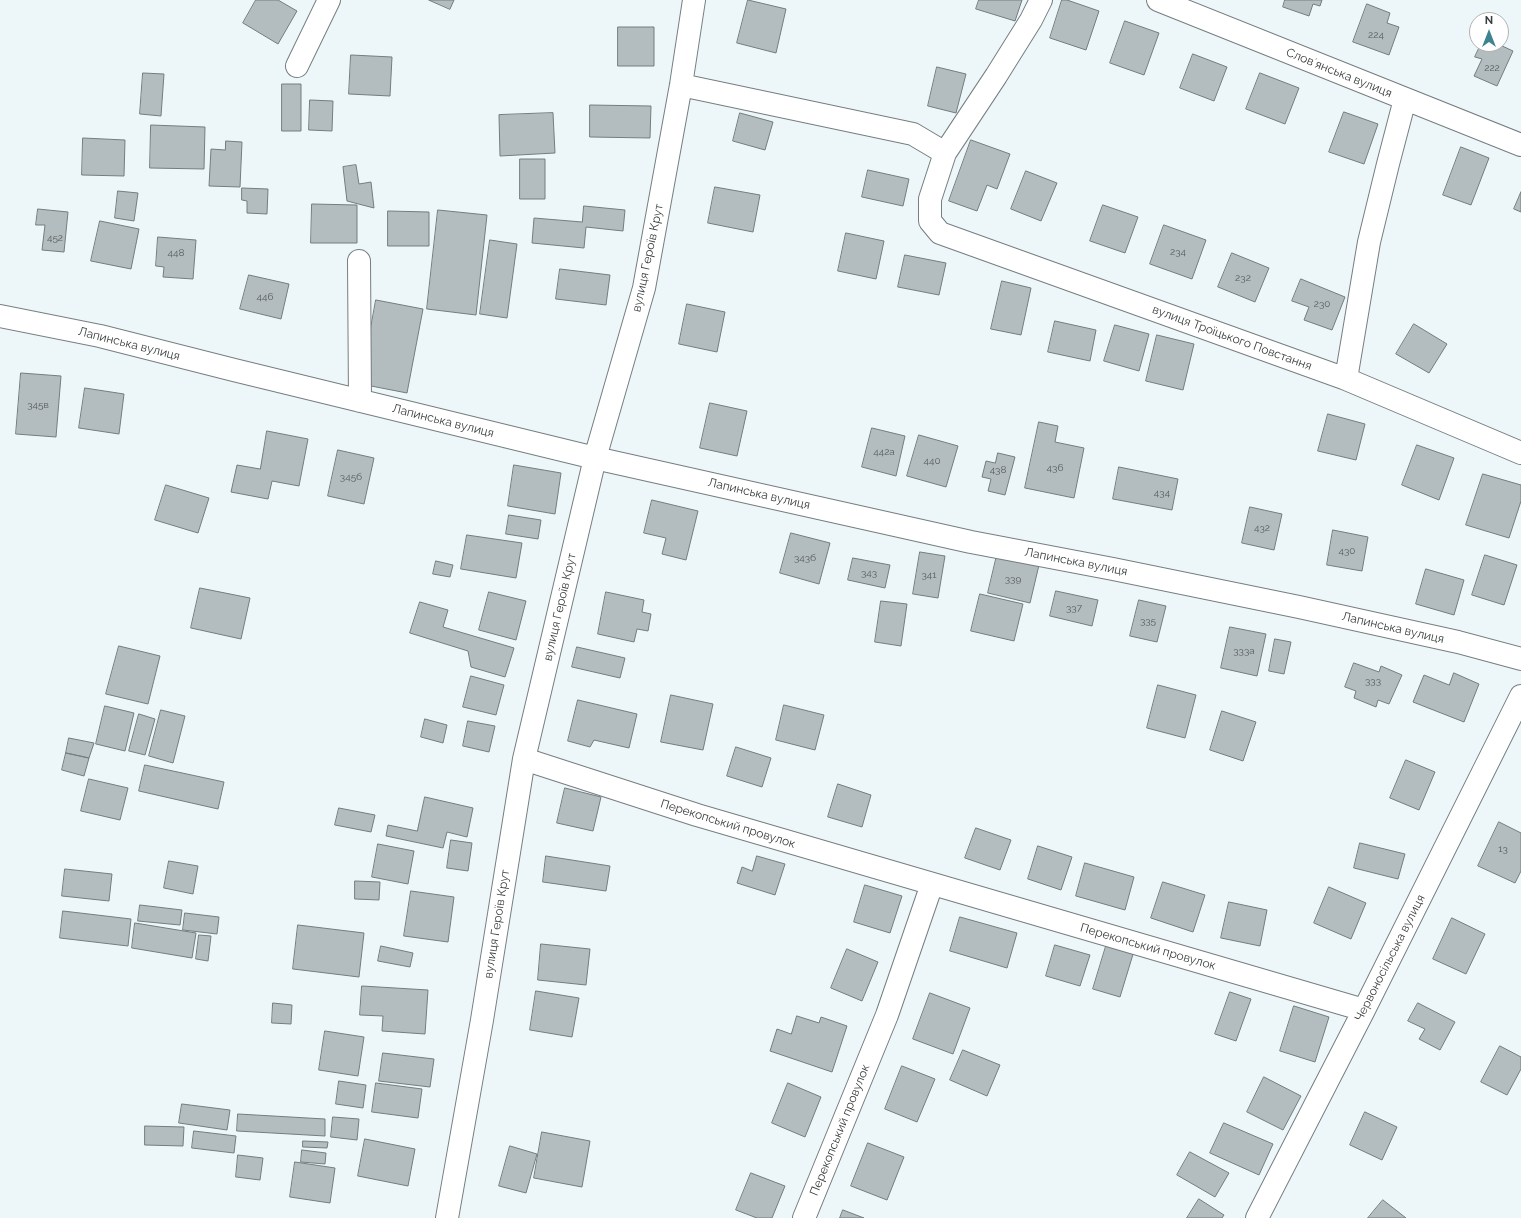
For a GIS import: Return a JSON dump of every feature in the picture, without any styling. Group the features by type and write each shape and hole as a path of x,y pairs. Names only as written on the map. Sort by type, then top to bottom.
{"street":[{"path":"297,66 329,0"},
{"name":"вулиця Героїв Крут","path":"447,1218 482,1020 524,759 595,458 644,288 694,0"},
{"path":"680,85 913,134 945,153 996,76 1031,20 1041,0"},
{"name":"Словʼянська вулиця","path":"1158,0 1406,100 1521,144"},
{"path":"1346,379 1369,242 1388,164 1406,100"},
{"name":"вулиця Троїцького Повстання","path":"945,153 930,199 930,221 940,234 1346,379 1521,453"},
{"path":"359,261 360,401"},
{"name":"Лапинська вулиця","path":"0,316 100,336 595,458 971,542 1114,569 1306,609 1458,642 1521,659"},
{"name":"Червоносільська вулиця","path":"1257,1218 1364,1010 1521,696"},
{"name":"Перекопський провулок","path":"524,759 697,815 1364,1010"},
{"name":"Перекопський провулок","path":"804,1218 887,1015 932,884"}],"building":[{"path":"256,0 278,0 297,11 278,44 243,23"},
{"path":"429,0 454,0 450,9"},
{"path":"748,0 786,9 776,53 737,43"},
{"path":"979,0 1022,0 1015,21 976,9"},
{"path":"1062,0 1067,0 1099,11 1086,50 1050,38"},
{"path":"1285,0 1322,0 1320,6 1313,4 1309,16 1283,7"},
{"path":"1367,4 1390,13 1387,23 1399,27 1389,55 1353,42"},
{"path":"1125,21 1159,33 1144,75 1110,63"},
{"path":"618,27 654,27 654,66 618,66"},
{"path":"1509,49 1513,51 1497,86 1474,76 1482,59 1475,57 1477,52 1509,52"},
{"path":"1193,54 1227,67 1214,101 1180,88"},
{"path":"351,55 392,57 390,96 349,94"},
{"path":"937,67 966,74 956,113 928,106"},
{"path":"143,73 164,74 161,116 140,114"},
{"path":"1260,73 1299,88 1285,124 1246,109"},
{"path":"282,84 301,84 301,131 282,131"},
{"path":"310,100 333,101 332,131 309,130"},
{"path":"590,105 651,106 650,138 590,137"},
{"path":"1344,112 1378,124 1364,164 1329,152"},
{"path":"553,113 555,153 500,156 499,115"},
{"path":"740,113 773,122 765,150 733,141"},
{"path":"151,125 205,127 204,169 150,168"},
{"path":"83,138 125,140 124,176 82,175"},
{"path":"971,140 1010,154 997,189 987,185 977,211 949,201"},
{"path":"226,141 242,142 240,187 209,186 211,149 225,150"},
{"path":"1461,147 1489,158 1471,205 1443,195"},
{"path":"520,159 545,159 545,199 520,199"},
{"path":"356,165 359,184 371,182 374,208 347,201 343,167"},
{"path":"868,170 909,179 903,206 862,197"},
{"path":"1026,171 1057,183 1041,221 1011,209"},
{"path":"715,187 760,195 753,232 708,223"},
{"path":"242,188 268,189 267,214 247,213 247,201 242,200"},
{"path":"118,191 138,193 134,221 115,218"},
{"path":"1521,192 1521,212 1514,209"},
{"path":"312,204 357,205 357,243 311,243"},
{"path":"1103,205 1138,217 1125,253 1090,241"},
{"path":"584,206 625,210 623,231 586,227 584,248 532,243 534,218 582,222"},
{"path":"38,209 68,212 64,252 42,250 45,225 36,225"},
{"path":"438,210 487,215 476,315 427,309"},
{"path":"388,211 429,212 429,246 388,246"},
{"path":"100,221 139,229 131,269 91,261"},
{"path":"1164,225 1206,240 1192,279 1150,264"},
{"path":"846,233 884,241 876,279 838,271"},
{"path":"158,237 196,240 193,279 163,277 164,267 156,266"},
{"path":"490,240 517,244 507,318 480,314"},
{"path":"1232,253 1269,268 1255,302 1218,287"},
{"path":"905,255 946,263 939,295 898,287"},
{"path":"560,269 610,275 606,305 556,299"},
{"path":"249,275 289,284 281,319 240,309"},
{"path":"1301,279 1345,297 1332,330 1304,320 1309,307 1292,301"},
{"path":"1002,281 1031,288 1021,335 991,329"},
{"path":"376,300 423,309 407,393 361,384"},
{"path":"687,304 725,312 717,352 679,344"},
{"path":"1055,321 1096,330 1090,361 1048,352"},
{"path":"1414,324 1447,344 1429,373 1396,354"},
{"path":"1115,325 1149,334 1139,371 1104,361"},
{"path":"1157,335 1194,344 1183,390 1146,381"},
{"path":"21,373 61,376 56,437 16,434"},
{"path":"85,388 124,394 119,434 79,428"},
{"path":"710,403 747,411 737,456 700,448"},
{"path":"1328,414 1365,424 1356,460 1318,451"},
{"path":"1039,422 1058,426 1055,442 1084,448 1074,498 1025,488"},
{"path":"872,428 905,436 896,476 862,467"},
{"path":"267,431 308,439 299,486 272,481 268,499 231,492 237,465 260,469"},
{"path":"919,435 958,446 946,487 907,476"},
{"path":"1417,445 1454,458 1439,500 1402,485"},
{"path":"338,450 374,458 364,504 328,496"},
{"path":"998,453 1015,457 1005,495 988,491 991,479 982,477 986,461 995,463"},
{"path":"514,465 561,473 555,514 508,506"},
{"path":"1119,467 1178,479 1172,510 1113,499"},
{"path":"1483,474 1521,485 1521,501 1509,538 1466,525"},
{"path":"166,485 209,498 198,533 155,520"},
{"path":"652,500 698,511 686,560 662,554 666,538 644,533"},
{"path":"1250,507 1282,514 1274,550 1242,543"},
{"path":"509,515 541,520 538,539 506,534"},
{"path":"1333,530 1368,537 1362,571 1327,565"},
{"path":"791,533 830,543 819,584 780,573"},
{"path":"467,535 522,543 516,578 461,569"},
{"path":"920,552 945,556 938,598 913,594"},
{"path":"997,555 1039,565 1030,603 988,593"},
{"path":"1485,555 1517,565 1504,605 1472,595"},
{"path":"853,558 890,565 885,588 848,580"},
{"path":"436,561 453,565 450,577 433,574"},
{"path":"1426,569 1464,580 1454,615 1416,604"},
{"path":"200,588 250,598 241,639 191,628"},
{"path":"1056,591 1098,600 1092,626 1050,616"},
{"path":"489,592 526,601 516,640 479,630"},
{"path":"606,592 644,600 642,612 651,614 648,631 637,629 634,642 598,634"},
{"path":"980,594 1023,604 1014,641 971,631"},
{"path":"1139,600 1166,606 1157,642 1130,636"},
{"path":"881,601 907,604 901,646 875,642"},
{"path":"420,602 448,610 443,627 514,648 505,677 471,667 468,651 410,633"},
{"path":"1230,627 1266,634 1257,676 1221,668"},
{"path":"1275,639 1291,642 1284,674 1269,671"},
{"path":"119,646 160,656 148,704 106,694"},
{"path":"577,647 625,658 620,678 572,667"},
{"path":"1354,663 1379,672 1381,666 1402,675 1389,704 1378,700 1376,707 1354,698 1356,691 1345,687"},
{"path":"1454,673 1479,684 1464,722 1413,702 1424,675 1449,685"},
{"path":"471,676 504,685 496,715 463,707"},
{"path":"1158,685 1196,695 1185,738 1147,728"},
{"path":"671,695 713,704 703,750 661,742"},
{"path":"578,700 637,714 629,748 594,740 590,747 568,741"},
{"path":"784,705 824,715 815,750 776,740"},
{"path":"105,706 134,713 125,751 96,744"},
{"path":"161,710 185,716 173,763 149,756"},
{"path":"1222,711 1256,722 1243,761 1210,750"},
{"path":"139,714 155,719 145,755 129,751"},
{"path":"425,719 447,725 443,743 421,737"},
{"path":"468,721 495,726 489,752 463,746"},
{"path":"69,738 94,743 89,758 66,753"},
{"path":"736,747 771,758 762,787 727,776"},
{"path":"66,753 89,758 84,776 62,770"},
{"path":"1406,760 1435,772 1419,810 1390,798"},
{"path":"145,765 224,782 218,809 139,791"},
{"path":"89,779 128,788 120,820 81,811"},
{"path":"838,784 871,795 862,827 828,817"},
{"path":"565,788 601,797 593,831 557,823"},
{"path":"425,797 473,808 467,837 447,832 443,848 386,836 388,825 417,831"},
{"path":"339,808 375,815 371,832 335,825"},
{"path":"1499,822 1521,833 1521,871 1515,883 1478,866"},
{"path":"976,828 1011,840 1000,870 965,858"},
{"path":"451,840 472,843 468,871 447,868"},
{"path":"1360,843 1405,854 1398,879 1354,868"},
{"path":"378,844 414,851 408,884 372,877"},
{"path":"1038,846 1072,857 1061,890 1028,879"},
{"path":"546,856 610,866 606,891 543,882"},
{"path":"757,856 785,864 775,895 737,883 742,867 752,871"},
{"path":"169,861 198,866 193,894 164,888"},
{"path":"1085,863 1134,877 1125,910 1076,896"},
{"path":"65,869 112,874 109,901 62,896"},
{"path":"355,881 380,882 379,900 355,899"},
{"path":"1163,882 1205,895 1193,932 1151,918"},
{"path":"865,885 902,896 890,933 854,922"},
{"path":"1329,887 1366,903 1351,939 1314,923"},
{"path":"411,891 454,897 448,942 404,936"},
{"path":"1229,902 1267,910 1260,946 1221,938"},
{"path":"140,905 182,910 180,925 138,921"},
{"path":"63,911 131,919 128,946 60,938"},
{"path":"185,913 219,917 217,934 183,930"},
{"path":"960,917 1017,933 1007,968 950,951"},
{"path":"1452,918 1485,934 1466,974 1433,959"},
{"path":"135,923 196,933 192,958 132,948"},
{"path":"298,925 364,933 359,977 293,969"},
{"path":"199,935 211,936 208,961 196,959"},
{"path":"1107,943 1134,951 1120,997 1093,989"},
{"path":"541,944 590,949 586,985 538,980"},
{"path":"1055,945 1090,955 1080,986 1046,976"},
{"path":"381,946 413,953 410,967 378,961"},
{"path":"847,949 878,962 862,1001 831,988"},
{"path":"362,986 428,990 425,1034 382,1031 383,1016 360,1015"},
{"path":"536,991 579,998 572,1037 530,1030"},
{"path":"1230,992 1251,999 1236,1041 1215,1034"},
{"path":"930,993 970,1008 953,1054 913,1039"},
{"path":"273,1003 292,1005 291,1024 272,1023"},
{"path":"1418,1003 1455,1022 1440,1050 1419,1039 1425,1029 1408,1021"},
{"path":"1294,1006 1329,1017 1315,1062 1280,1051"},
{"path":"797,1016 819,1023 821,1017 847,1026 832,1072 770,1051 777,1029 791,1034"},
{"path":"325,1031 364,1037 358,1076 319,1070"},
{"path":"1500,1046 1521,1057 1521,1069 1507,1095 1481,1082"},
{"path":"963,1050 1000,1065 987,1096 950,1080"},
{"path":"383,1053 434,1059 430,1087 379,1081"},
{"path":"902,1066 935,1079 917,1122 885,1109"},
{"path":"1264,1077 1301,1096 1283,1130 1247,1112"},
{"path":"339,1081 366,1085 363,1108 336,1104"},
{"path":"376,1083 422,1089 418,1118 372,1112"},
{"path":"788,1083 821,1097 805,1137 772,1123"},
{"path":"182,1104 230,1110 227,1130 179,1123"},
{"path":"1365,1112 1397,1127 1382,1160 1350,1145"},
{"path":"238,1114 325,1119 325,1136 237,1131"},
{"path":"333,1117 359,1119 357,1140 331,1137"},
{"path":"1224,1123 1273,1144 1259,1175 1210,1153"},
{"path":"145,1126 184,1127 183,1146 145,1145"},
{"path":"194,1131 236,1136 234,1153 192,1148"},
{"path":"542,1132 590,1141 582,1187 534,1178"},
{"path":"365,1139 415,1149 408,1186 358,1176"},
{"path":"303,1141 328,1142 327,1148 303,1147"},
{"path":"868,1143 904,1157 887,1200 851,1186"},
{"path":"510,1146 537,1154 526,1193 499,1186"},
{"path":"302,1150 326,1153 325,1164 301,1162"},
{"path":"1190,1152 1229,1173 1215,1197 1177,1175"},
{"path":"238,1155 263,1158 260,1180 236,1177"},
{"path":"295,1162 335,1168 330,1203 290,1197"},
{"path":"751,1173 785,1186 772,1218 757,1218 736,1210"},
{"path":"1199,1199 1224,1215 1222,1218 1187,1218"},
{"path":"1383,1200 1406,1218 1368,1218"},
{"path":"843,1210 864,1218 840,1218"}]}
